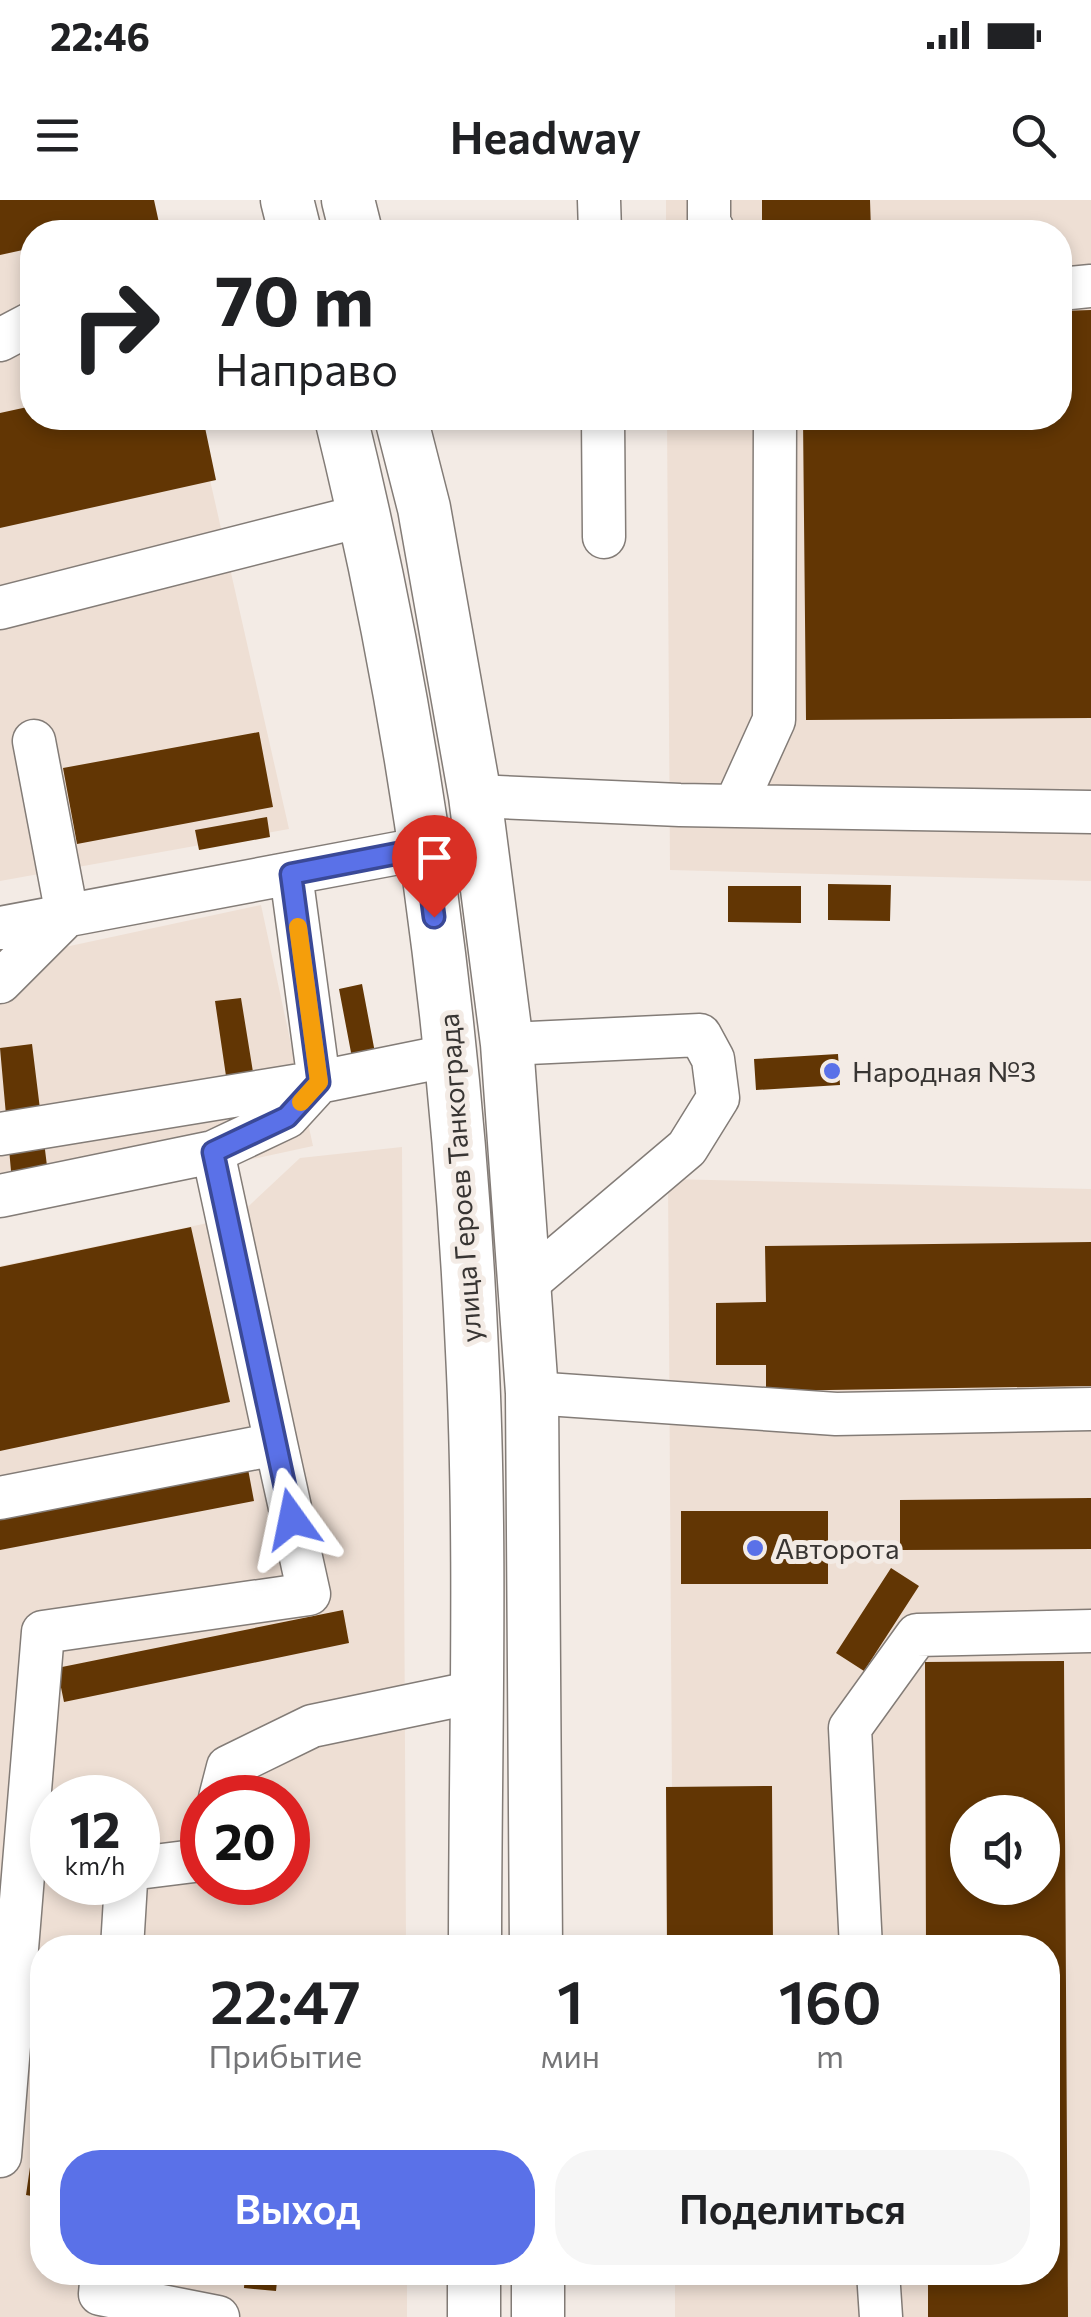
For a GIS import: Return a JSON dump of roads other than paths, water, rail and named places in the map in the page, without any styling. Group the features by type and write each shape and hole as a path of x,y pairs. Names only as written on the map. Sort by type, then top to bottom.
{"main road":[{"name":"улица Героев Танкограда","path":"344,430 365,514 425,848 452,1056 472,1354 475,1935"},
{"name":"улица Героев Танкограда","path":"404,430 424,508 476,796 506,1044 532,1393 536,1935"},
{"path":"474,2285 474,2317"},
{"path":"538,2285 538,2317"}],"lane":[{"path":"602,430 604,537"},
{"path":"735,806 774,720 775,430"},
{"path":"0,608 365,514"},
{"path":"34,741 67,915"},
{"path":"476,796 735,806 1091,812"},
{"path":"0,928 425,848"},
{"path":"291,874 319,1082"},
{"path":"0,982 67,915"},
{"path":"506,1044 700,1035 712,1059 718,1098 687,1148 524,1286"},
{"path":"0,1134 319,1082 452,1056"},
{"path":"0,1196 213,1152 287,1117 319,1082"},
{"path":"0,2156 43,1632 310,1594 213,1152"},
{"path":"532,1393 836,1414 1091,1409"},
{"path":"0,1498 276,1444"},
{"path":"861,1935 850,1728 917,1635 1091,1631"},
{"path":"226,1775 228,1766 312,1726 475,1692"},
{"path":"123,1935 125,1905"},
{"path":"101,2285 100,2294 218,2317"},
{"path":"879,2285 881,2317"}],"place":[{"name":"Народная №3","path":"832,1071"},
{"name":"Авторота","path":"755,1548"}]}
